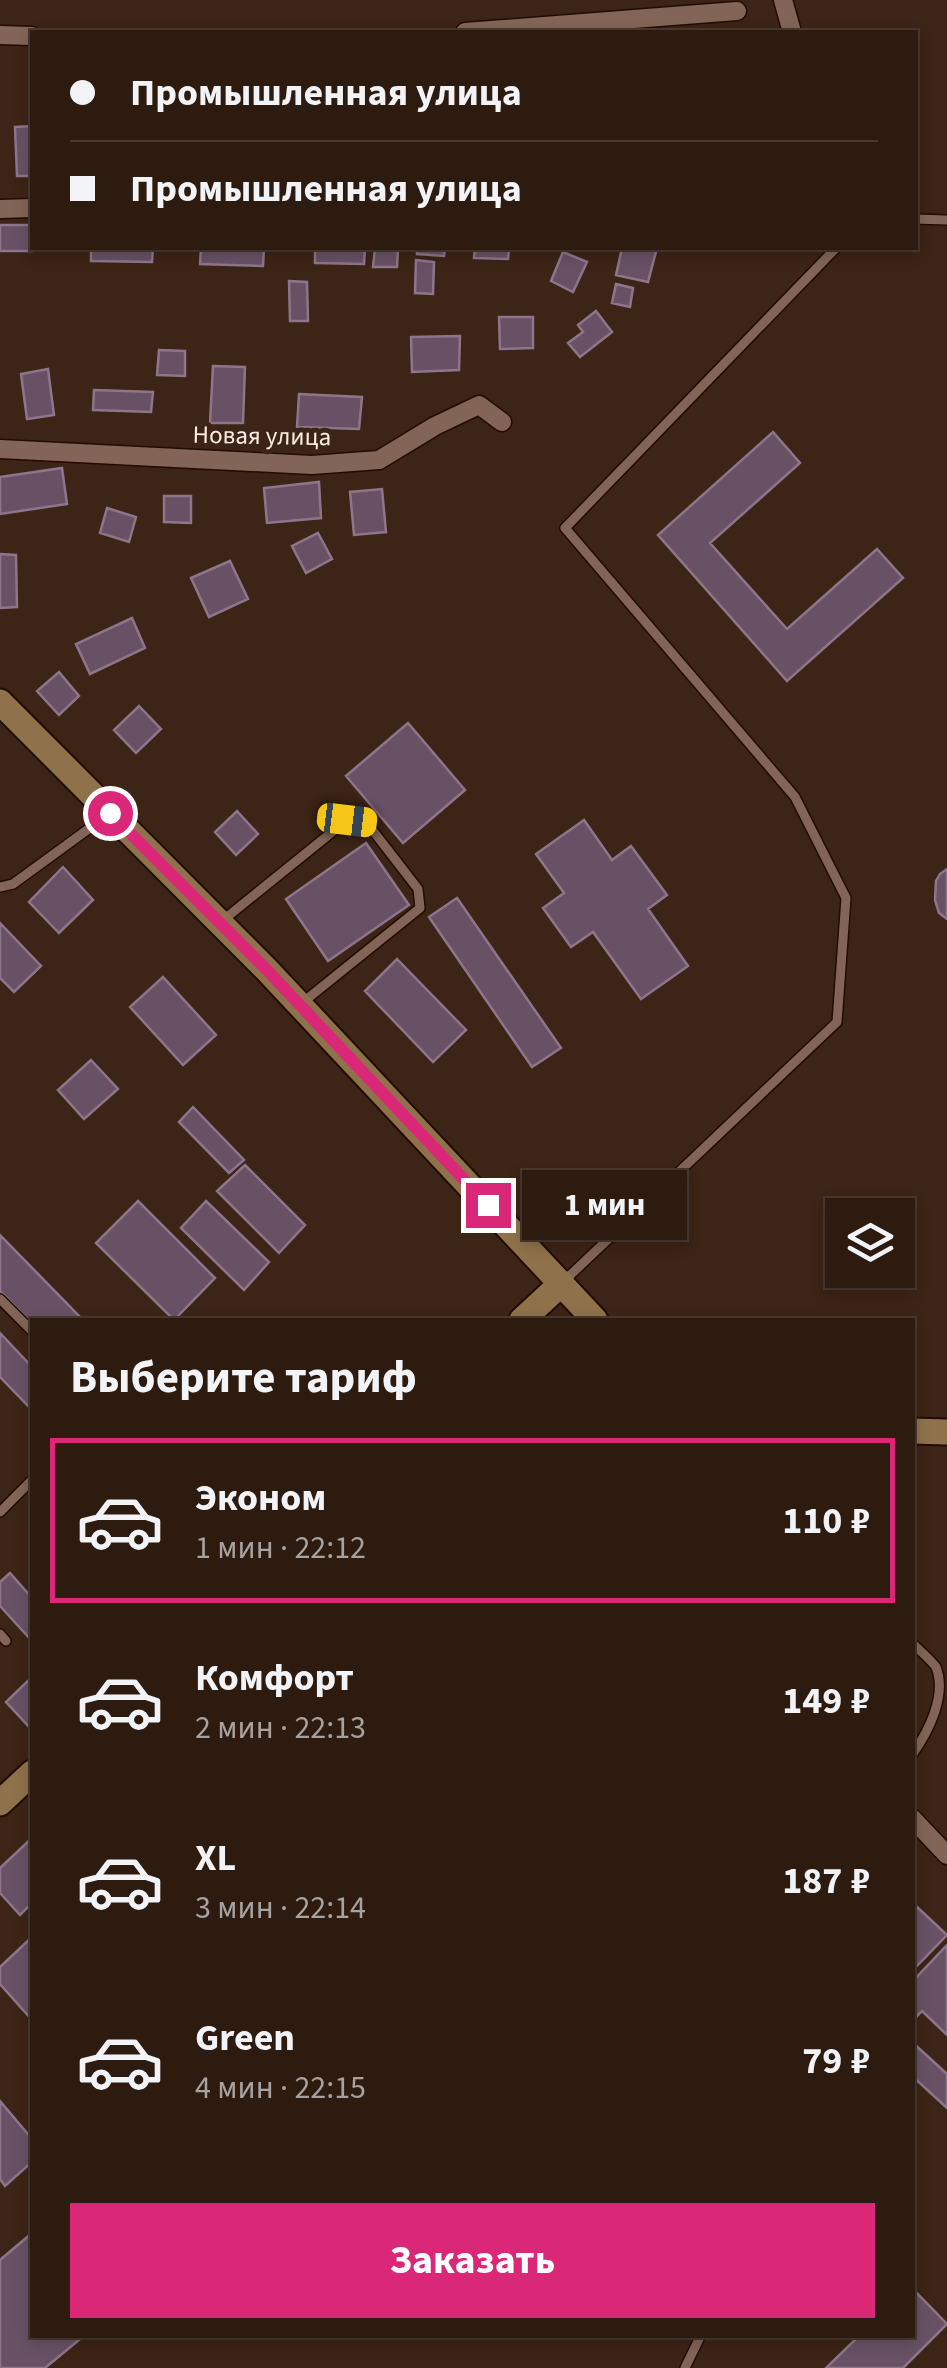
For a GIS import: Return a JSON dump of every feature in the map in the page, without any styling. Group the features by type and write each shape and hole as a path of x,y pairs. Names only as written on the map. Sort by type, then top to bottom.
{"main road":[{"path":"0,702 300,1004 593,1318"},
{"path":"524,1318 562,1283"},
{"path":"915,1432 947,1432"},
{"path":"0,1803 30,1775"}],"street":[{"path":"783,0 791,30"},
{"path":"490,30 736,10"},
{"path":"0,36 30,36"},
{"path":"0,209 30,208"},
{"name":"Новая улица","path":"0,449 312,464 379,460 479,405 502,422"},
{"path":"915,1821 947,1855"}],"lane":[{"path":"918,218 947,220"},
{"path":"562,1283 837,1022 846,898 795,798 565,528 834,250"},
{"path":"0,887 13,884 110,813"},
{"path":"220,922 347,820 367,823 418,889 420,908 300,1004"},
{"path":"0,1298 30,1329"},
{"path":"0,1512 30,1482"},
{"path":"915,1646 939,1670 944,1698 930,1731 915,1751"},
{"path":"684,2368 699,2338"}],"building":[{"path":"30,126 30,176 17,176 15,127"},
{"path":"0,225 30,225 32,251 0,251"},
{"path":"91,250 153,250 152,262 91,261"},
{"path":"201,250 264,250 263,266 200,264"},
{"path":"315,250 365,250 364,264 315,263"},
{"path":"375,250 398,250 397,267 373,267"},
{"path":"417,250 445,250 444,256 417,254"},
{"path":"475,250 509,250 508,259 474,258"},
{"path":"622,250 656,250 648,282 616,275"},
{"path":"563,252 587,262 573,292 551,281"},
{"path":"416,260 434,262 433,294 415,293"},
{"path":"289,281 307,282 308,321 290,321"},
{"path":"616,284 633,288 630,307 612,303"},
{"path":"596,311 612,332 580,357 568,343 583,332 578,325"},
{"path":"499,317 533,317 533,348 500,349"},
{"path":"460,336 459,370 412,372 411,337"},
{"path":"159,350 185,351 185,376 157,375"},
{"path":"213,366 245,367 243,423 210,423"},
{"path":"48,369 54,415 27,419 21,374"},
{"path":"94,390 153,392 151,412 93,410"},
{"path":"299,394 362,397 359,429 297,427"},
{"path":"773,432 800,463 710,543 787,629 877,549 903,578 787,681 658,535"},
{"path":"62,468 67,504 0,514 0,477"},
{"path":"319,482 321,518 267,523 264,488"},
{"path":"382,489 386,532 354,535 350,492"},
{"path":"164,496 191,496 191,523 164,522"},
{"path":"107,508 136,517 129,542 100,533"},
{"path":"318,533 332,559 306,573 292,546"},
{"path":"0,554 16,555 17,607 0,608"},
{"path":"230,561 248,599 209,617 191,578"},
{"path":"132,618 145,648 90,674 76,644"},
{"path":"59,672 79,696 59,715 37,691"},
{"path":"139,706 161,729 136,753 114,730"},
{"path":"408,723 465,790 403,843 346,776"},
{"path":"237,811 258,834 236,855 215,832"},
{"path":"584,820 612,860 631,846 667,895 648,909 688,966 641,999 593,932 571,947 543,908 564,893 536,854"},
{"path":"366,843 409,905 328,961 286,899"},
{"path":"63,867 93,900 59,933 29,902"},
{"path":"947,869 947,919 939,913 935,900 936,881"},
{"path":"457,898 561,1048 532,1067 429,917"},
{"path":"0,923 41,966 14,992 0,978"},
{"path":"397,959 466,1030 433,1062 365,991"},
{"path":"163,977 216,1035 183,1065 130,1007"},
{"path":"91,1060 118,1089 84,1119 58,1090"},
{"path":"193,1107 244,1160 229,1173 179,1122"},
{"path":"245,1165 305,1225 279,1253 217,1191"},
{"path":"138,1201 215,1278 172,1318 96,1243"},
{"path":"206,1201 269,1262 244,1290 181,1228"},
{"path":"0,1235 81,1318 30,1318 30,1322 0,1291"},
{"path":"0,1333 30,1365 30,1408 0,1377"},
{"path":"10,1573 30,1596 30,1639 0,1606 0,1582"},
{"path":"30,1679 30,1728 6,1702"},
{"path":"30,1840 30,1905 20,1915 0,1893 0,1868"},
{"path":"915,1907 947,1935 915,1968"},
{"path":"30,1939 30,2018 0,1984 0,1967"},
{"path":"947,1945 947,2035 922,2011 915,2018 915,1979"},
{"path":"915,2045 947,2074 947,2108 915,2079"},
{"path":"0,2101 30,2137 30,2164 5,2186 0,2179"},
{"path":"30,2235 30,2338 81,2338 45,2368 0,2368 0,2260"},
{"path":"915,2291 947,2324 903,2368 826,2368 857,2338 915,2338"}],"route":[{"path":"110,813 267,970 488,1205"}]}
